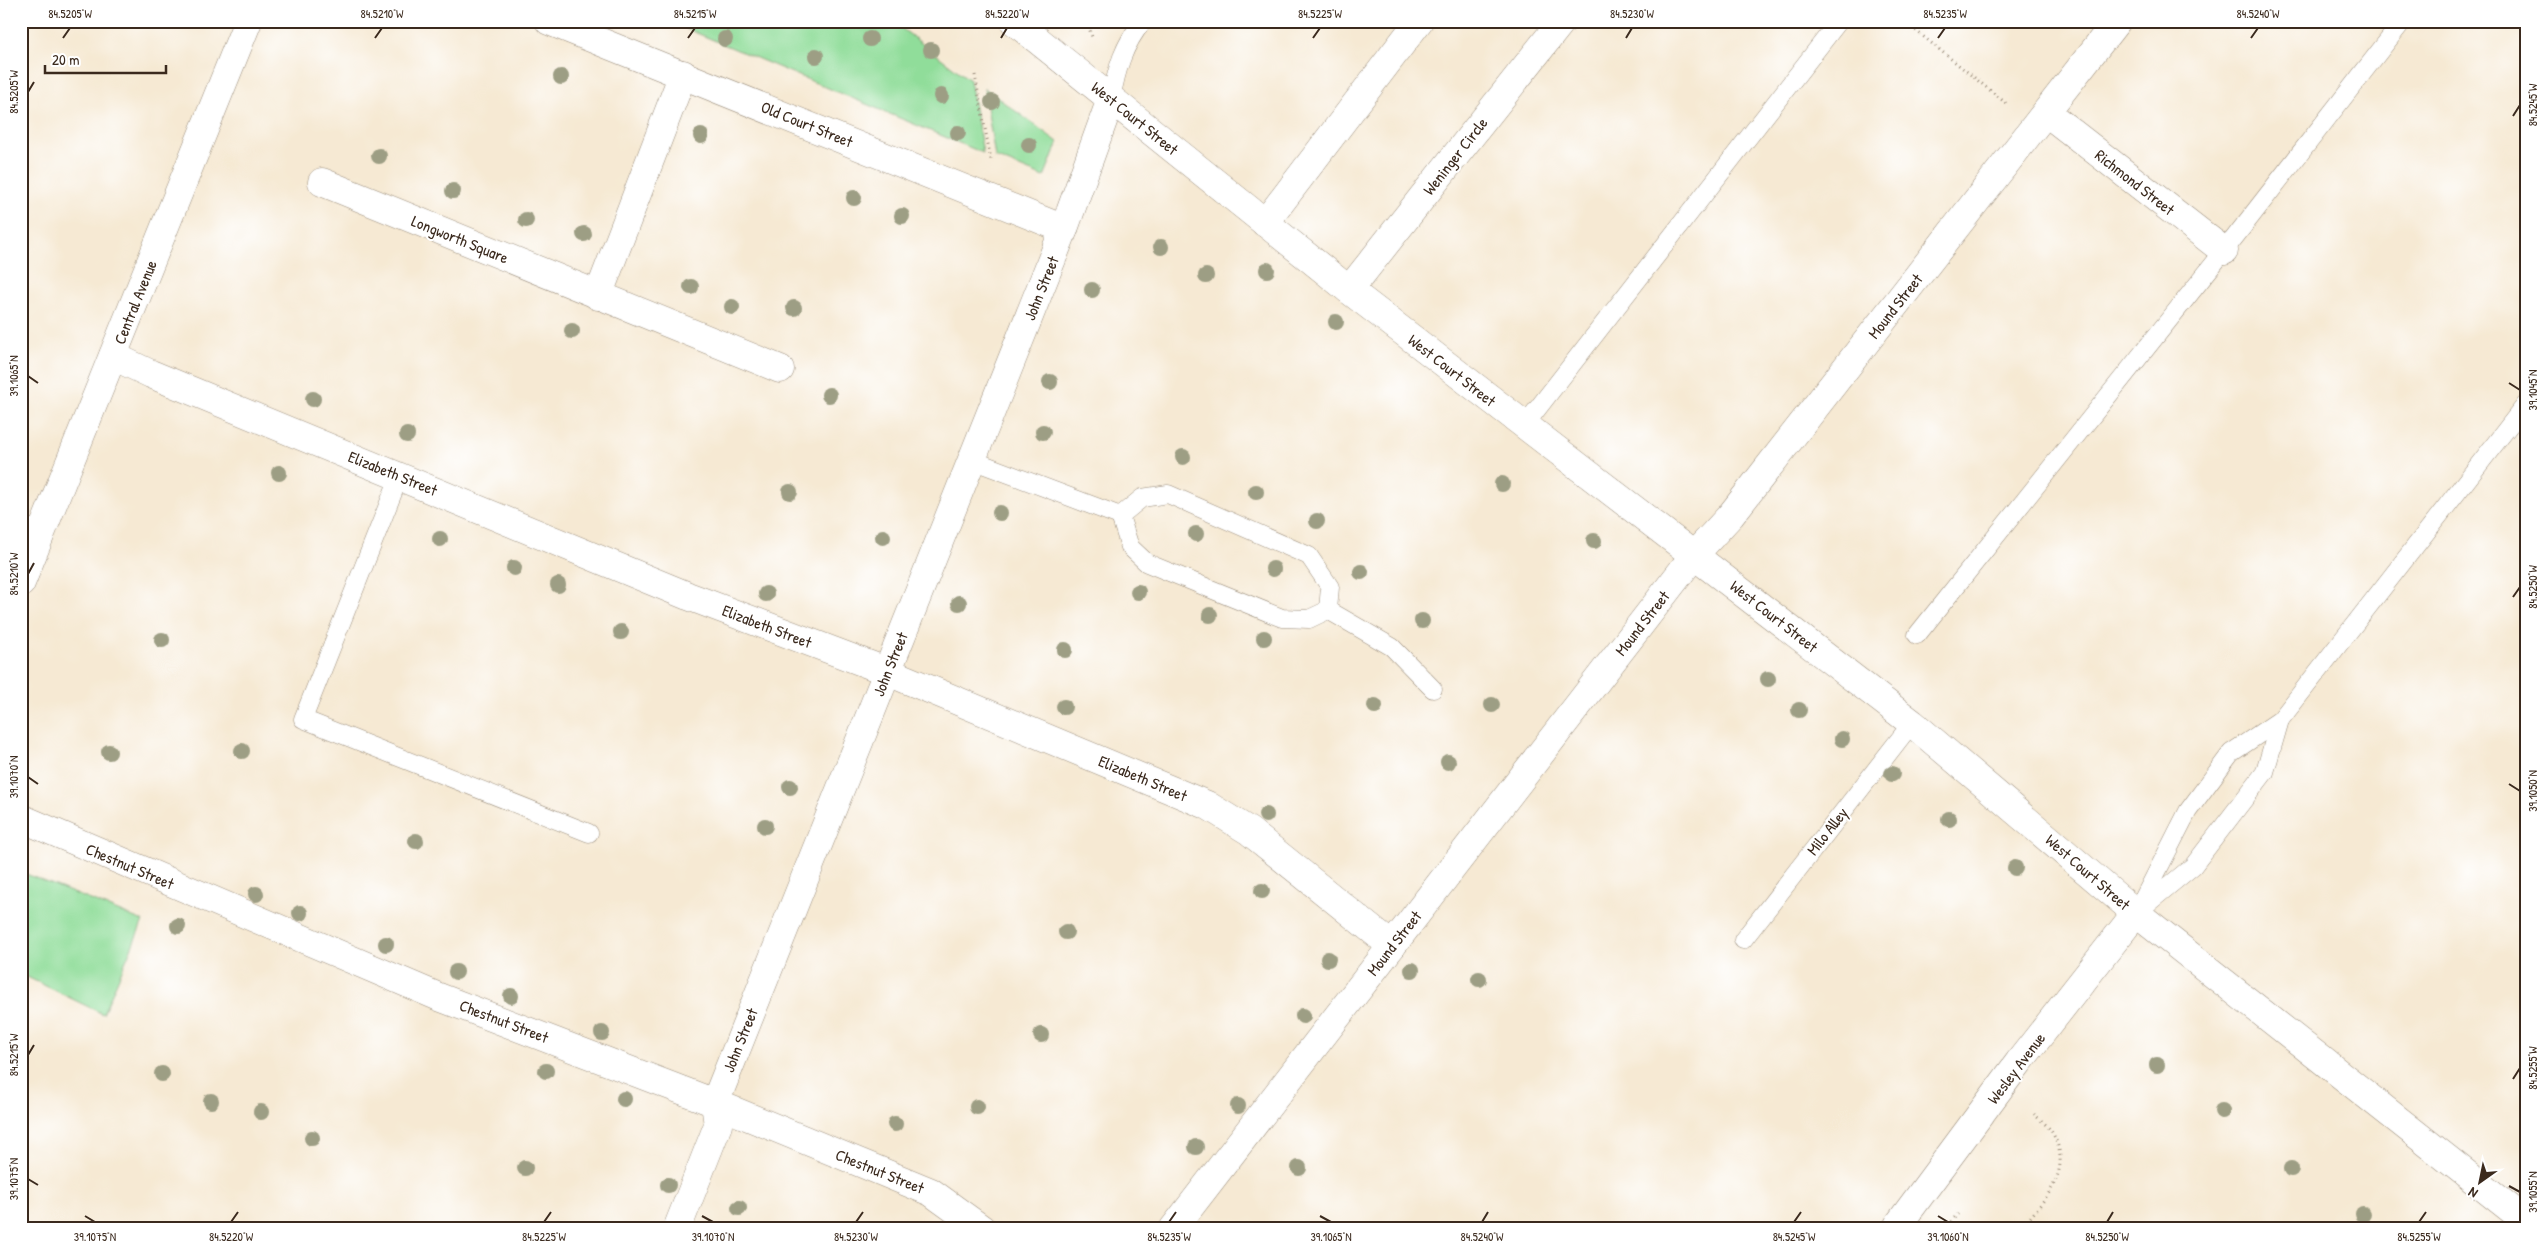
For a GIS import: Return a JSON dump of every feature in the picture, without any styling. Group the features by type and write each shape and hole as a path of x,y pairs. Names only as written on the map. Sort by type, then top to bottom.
{"street":[{"name":"Central Avenue","path":"21,583 30,534 113,356 248,21"},
{"name":"Old Court Street","path":"549,21 1064,229"},
{"name":"West Court Street","path":"1014,21 1349,290 1524,426 1695,554 1912,723 2136,913 2517,1221"},
{"path":"1265,223 1419,21"},
{"name":"Weninger Circle","path":"1349,290 1562,21"},
{"name":"Mound Street","path":"1173,1229 1695,554 1731,515 2117,21"},
{"path":"598,296 683,74"},
{"name":"John Street","path":"677,1229 718,1125 715,1103 1064,229 1111,99"},
{"name":"Richmond Street","path":"2047,113 2224,251"},
{"name":"Longworth Square","path":"322,182 780,369"},
{"name":"Elizabeth Street","path":"113,356 151,374 400,475 688,596 886,671 1207,806 1249,831 1392,946"},
{"name":"Chestnut Street","path":"21,818 439,997 715,1103 931,1192 982,1229"},
{"name":"Wesley Avenue","path":"1898,1225 2019,1062 2136,913"}],"lane":[{"path":"1111,99 1117,65 1134,33 1143,21"},
{"path":"1524,426 1839,21"},
{"path":"1916,636 2224,251 2404,21"},
{"path":"2136,913 2194,804 2231,753 2280,720 2526,404"},
{"path":"972,460 1120,516"},
{"path":"400,475 303,719 589,833"},
{"path":"1120,516 1142,498 1168,494 1309,556 1330,587 1328,610"},
{"path":"1120,516 1130,547 1147,563 1282,618 1309,619 1328,610"},
{"path":"1328,610 1392,647 1433,690"},
{"path":"2136,913 2193,866 2265,772 2280,720"},
{"name":"Milo Alley","path":"1743,940 1912,723"}],"path":[{"path":"1904,21 2003,104 2047,113"},
{"path":"975,75 991,160"},
{"path":"2021,1229 2058,1180 2061,1160 2052,1133 2034,1114"},
{"path":"1944,1229 1958,1214"}],"green space":[{"path":"668,21 892,21 970,80 983,153"},
{"path":"984,88 1058,142 1044,177 995,157"},
{"path":"26,874 143,921 103,1014 21,974 21,886"}]}
